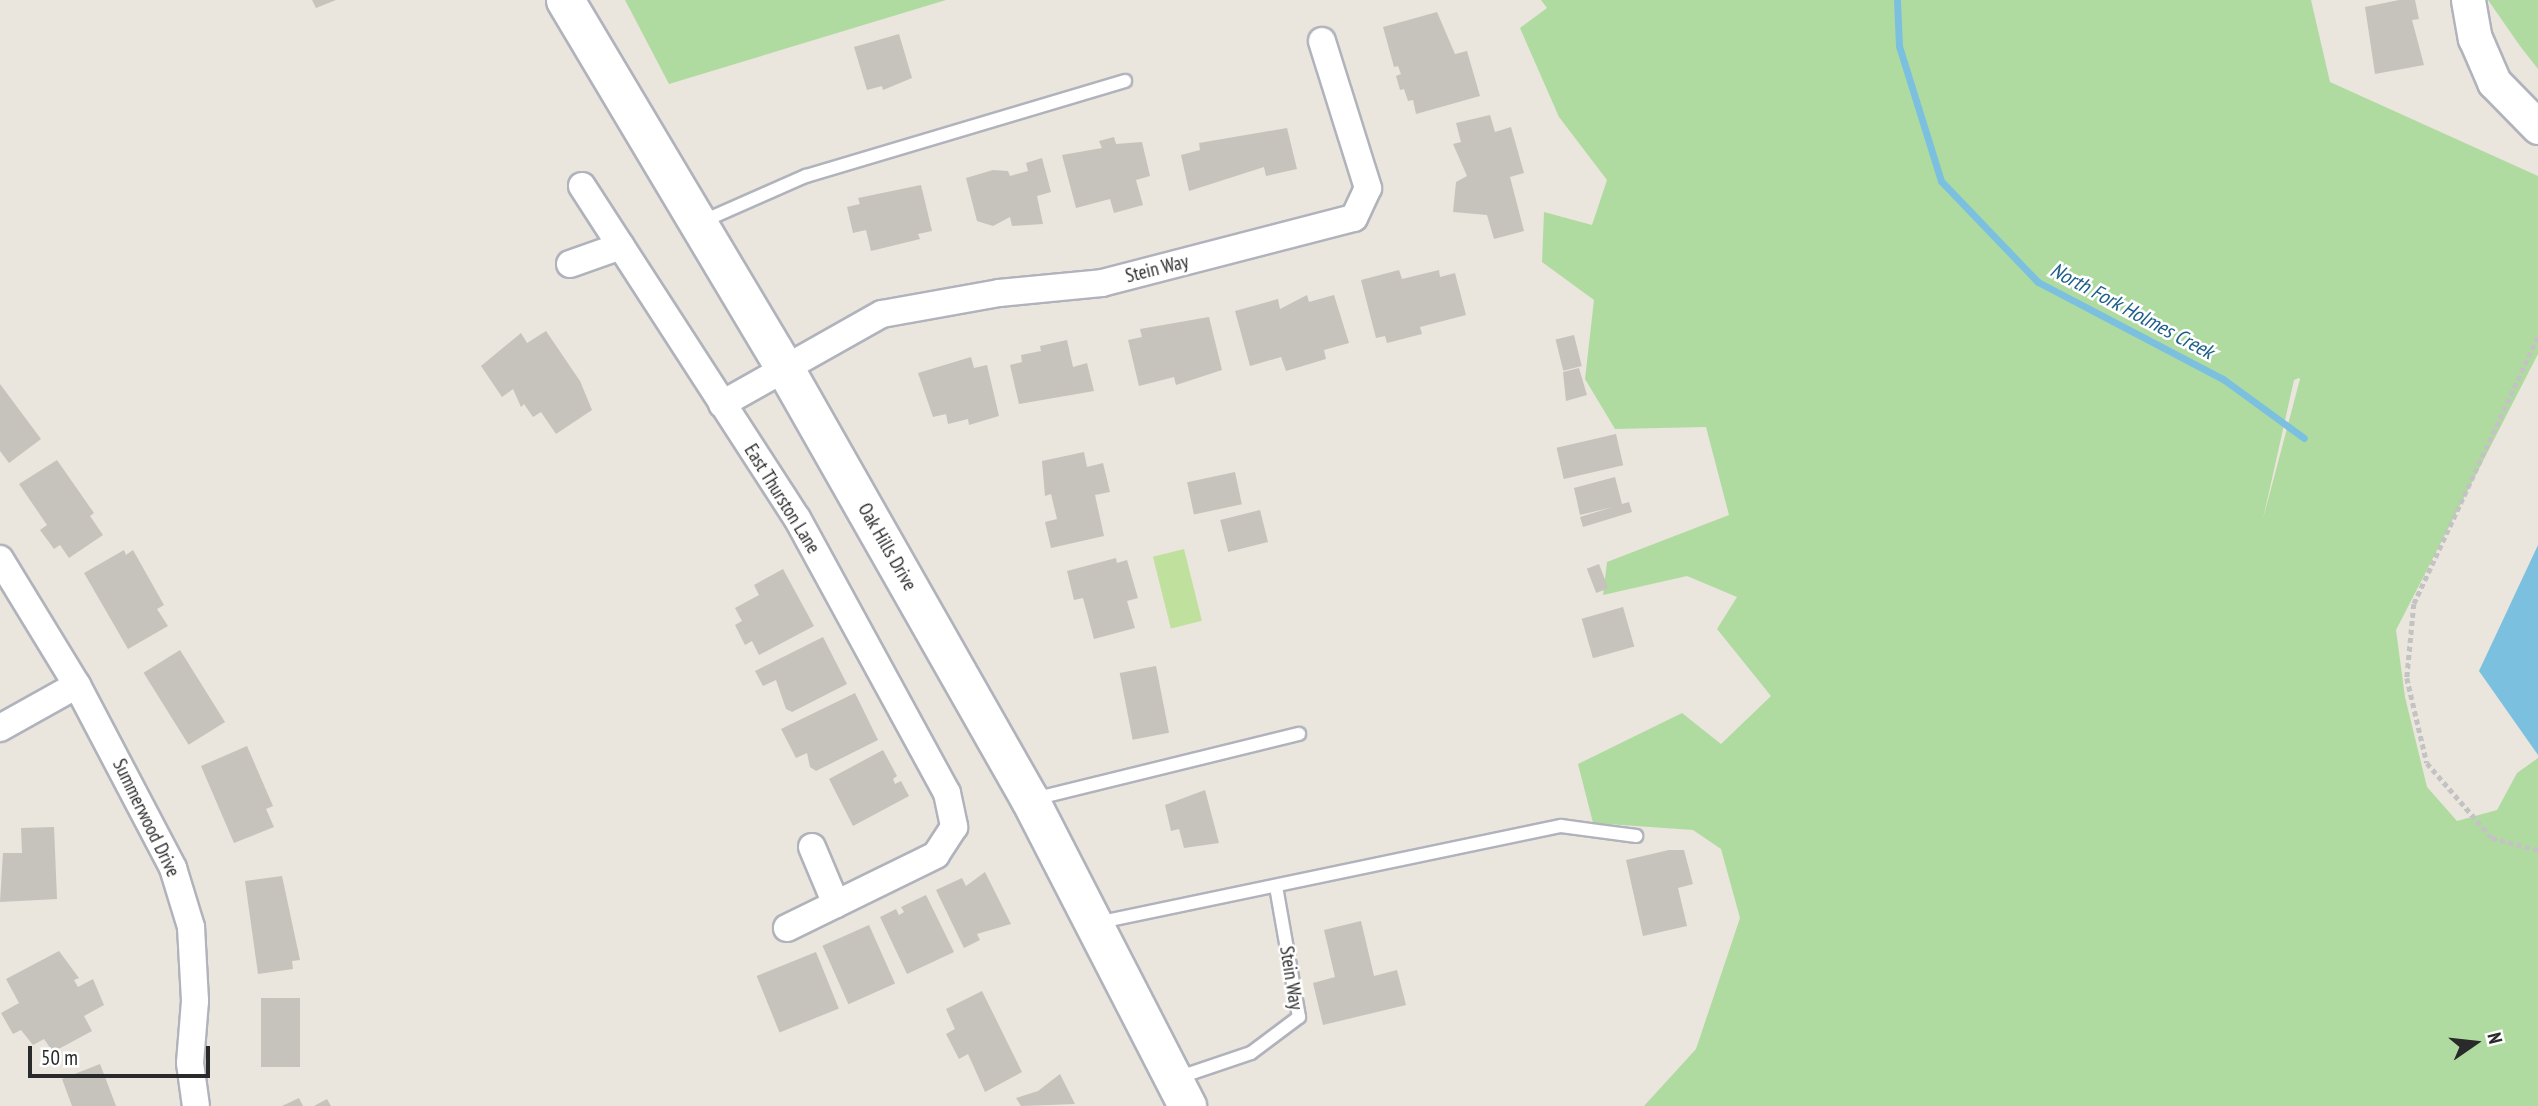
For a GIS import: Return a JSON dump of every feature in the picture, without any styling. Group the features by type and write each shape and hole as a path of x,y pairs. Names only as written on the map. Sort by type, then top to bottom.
{"main road":[{"name":"Oak Hills Drive","path":"565,0 784,367 1030,800 1182,1092"}],"street":[{"path":"2468,0 2475,38 2494,82 2538,127"},
{"name":"Stein Way","path":"784,367 882,314 999,293 1102,283 1354,218 1368,188 1322,41"},
{"name":"East Thurston Lane","path":"582,186 823,566 947,793 954,827 936,855 836,904"},
{"path":"570,264 621,247"},
{"path":"722,404 784,367"},
{"name":"Summerwood Drive","path":"0,559 77,685 163,845 191,928 195,1001 191,1063 196,1106"},
{"path":"0,728 77,685"},
{"path":"787,928 836,904 812,847"}],"lane":[{"path":"698,224 806,176 1125,81"},
{"path":"1030,800 1299,734"},
{"path":"1095,923 1561,825 1636,836"},
{"name":"Stein Way","path":"1182,1092 1251,1053 1298,1017 1276,886"}],"path":[{"path":"2538,337 2414,604 2407,678 2427,763 2492,838 2538,850"}],"green space":[{"path":"625,0 946,0 669,84"},
{"path":"1541,0 2311,0 2330,82 2538,176 2538,354 2396,630 2405,697 2427,787 2457,821 2497,810 2517,773 2538,758 2538,1106 1644,1106 1696,1049 1740,918 1721,849 1693,830 1593,823 1578,764 1682,713 1721,744 1771,696 1717,629 1737,597 1687,576 1603,595 1607,562 1729,515 1706,427 1615,429 1585,379 1594,300 1542,262 1544,212 1592,225 1607,180 1559,117 1520,28 1547,8","holes":["2300,379 2263,519 2294,380"]},
{"path":"2488,0 2538,0 2538,69 2520,46"},
{"path":"1184,549 1202,621 1171,629 1153,557"}],"water":[{"path":"2538,545 2538,755 2479,671"}],"building":[{"path":"312,0 336,0 316,8"},
{"path":"2399,0 2415,0 2419,19 2412,20 2424,65 2375,74 2365,7"},
{"path":"1437,12 1455,54 1467,51 1480,96 1416,114 1413,100 1408,101 1404,89 1400,90 1396,76 1401,74 1398,66 1394,67 1383,27"},
{"path":"899,34 912,78 883,90 882,86 867,90 854,47"},
{"path":"1490,115 1495,132 1511,127 1524,173 1510,177 1524,231 1494,239 1487,215 1453,212 1456,182 1467,176 1453,144 1461,142 1456,123"},
{"path":"1287,128 1297,169 1266,176 1264,167 1189,191 1181,155 1200,150 1199,143"},
{"path":"1114,137 1116,144 1142,142 1150,176 1136,180 1143,205 1114,213 1110,199 1076,208 1062,155 1102,148 1099,141"},
{"path":"1042,158 1051,192 1037,196 1043,224 1012,226 1010,217 993,226 977,221 966,178 993,170 1008,171 1010,176 1028,171 1026,163"},
{"path":"921,185 932,231 918,234 920,239 871,251 866,230 853,233 847,207 860,204 858,198"},
{"path":"1399,270 1402,279 1439,270 1440,277 1455,273 1466,315 1420,327 1422,334 1387,343 1385,336 1376,338 1361,280"},
{"path":"1307,295 1309,302 1334,295 1349,343 1324,350 1326,359 1286,371 1281,357 1250,366 1235,311 1278,299 1280,309"},
{"path":"1209,317 1222,370 1176,385 1174,377 1139,386 1128,340 1142,337 1140,329"},
{"path":"546,331 580,381 592,410 556,434 541,412 533,417 524,404 521,407 513,389 502,397 481,366 521,333 527,343"},
{"path":"1574,335 1582,366 1563,371 1556,340"},
{"path":"1067,340 1073,367 1087,363 1094,391 1019,404 1010,365 1022,362 1021,355 1041,351 1040,346"},
{"path":"971,357 974,368 987,365 999,416 969,425 968,419 948,424 946,414 933,417 918,373"},
{"path":"1579,368 1587,395 1566,401 1563,372"},
{"path":"0,384 41,439 9,463 0,451"},
{"path":"1616,434 1623,465 1564,479 1557,448"},
{"path":"1084,452 1087,467 1103,463 1110,492 1095,495 1104,536 1051,548 1045,522 1057,519 1051,494 1045,496 1042,461"},
{"path":"57,460 94,513 90,516 103,535 69,558 60,545 54,549 40,530 47,525 19,484"},
{"path":"1235,472 1242,504 1194,514 1187,482"},
{"path":"1615,477 1622,504 1629,502 1632,512 1583,527 1580,517 1613,507 1580,515 1574,488"},
{"path":"1260,510 1268,542 1228,552 1220,520"},
{"path":"124,550 126,555 133,550 164,605 157,609 168,626 128,649 84,573"},
{"path":"1116,558 1117,563 1127,560 1138,598 1127,601 1135,628 1094,639 1083,598 1074,600 1067,571"},
{"path":"1599,564 1608,588 1596,593 1587,569"},
{"path":"783,569 814,626 759,655 752,641 745,645 735,625 742,621 735,608 759,595 754,585"},
{"path":"1623,607 1634,646 1593,658 1582,619"},
{"path":"823,637 847,684 792,712 786,709 776,680 763,686 755,671"},
{"path":"180,650 225,722 189,745 144,673"},
{"path":"1156,666 1169,733 1133,740 1120,673"},
{"path":"855,693 878,740 816,771 810,767 807,753 796,758 781,729"},
{"path":"247,746 273,806 266,809 274,827 234,843 201,766"},
{"path":"883,750 897,776 893,779 895,784 901,781 909,796 853,826 829,779"},
{"path":"1205,790 1219,843 1184,848 1179,829 1171,831 1165,805"},
{"path":"54,827 57,899 0,902 3,853 22,853 21,828"},
{"path":"1669,850 1684,850 1693,884 1678,888 1687,926 1643,936 1626,860"},
{"path":"985,872 1011,924 977,934 980,940 964,948 936,890 962,878 966,886"},
{"path":"282,876 300,960 292,961 293,969 258,974 245,881"},
{"path":"926,895 954,952 907,974 880,917 896,909 899,915 904,912 901,907"},
{"path":"1361,921 1374,976 1397,970 1406,1005 1323,1025 1313,983 1335,977 1324,930"},
{"path":"869,925 895,983 848,1004 822,946"},
{"path":"59,951 79,978 74,980 78,987 93,979 104,1005 84,1016 92,1031 53,1052 44,1039 33,1045 21,1030 13,1034 1,1013 19,1003 6,979"},
{"path":"816,952 839,1009 780,1033 757,976"},
{"path":"982,991 1022,1072 985,1092 968,1054 959,1059 946,1034 955,1029 946,1009"},
{"path":"261,998 300,998 300,1067 261,1067"},
{"path":"100,1064 116,1106 72,1106 62,1079"},
{"path":"1060,1074 1075,1104 1021,1106 1016,1098 1038,1091"},
{"path":"299,1098 303,1106 282,1106"},
{"path":"327,1099 331,1106 314,1106"}],"waterway":[{"name":"North Fork Holmes Creek","path":"1897,0 1899,46 1941,181 2038,282 2223,379 2304,438"}]}
